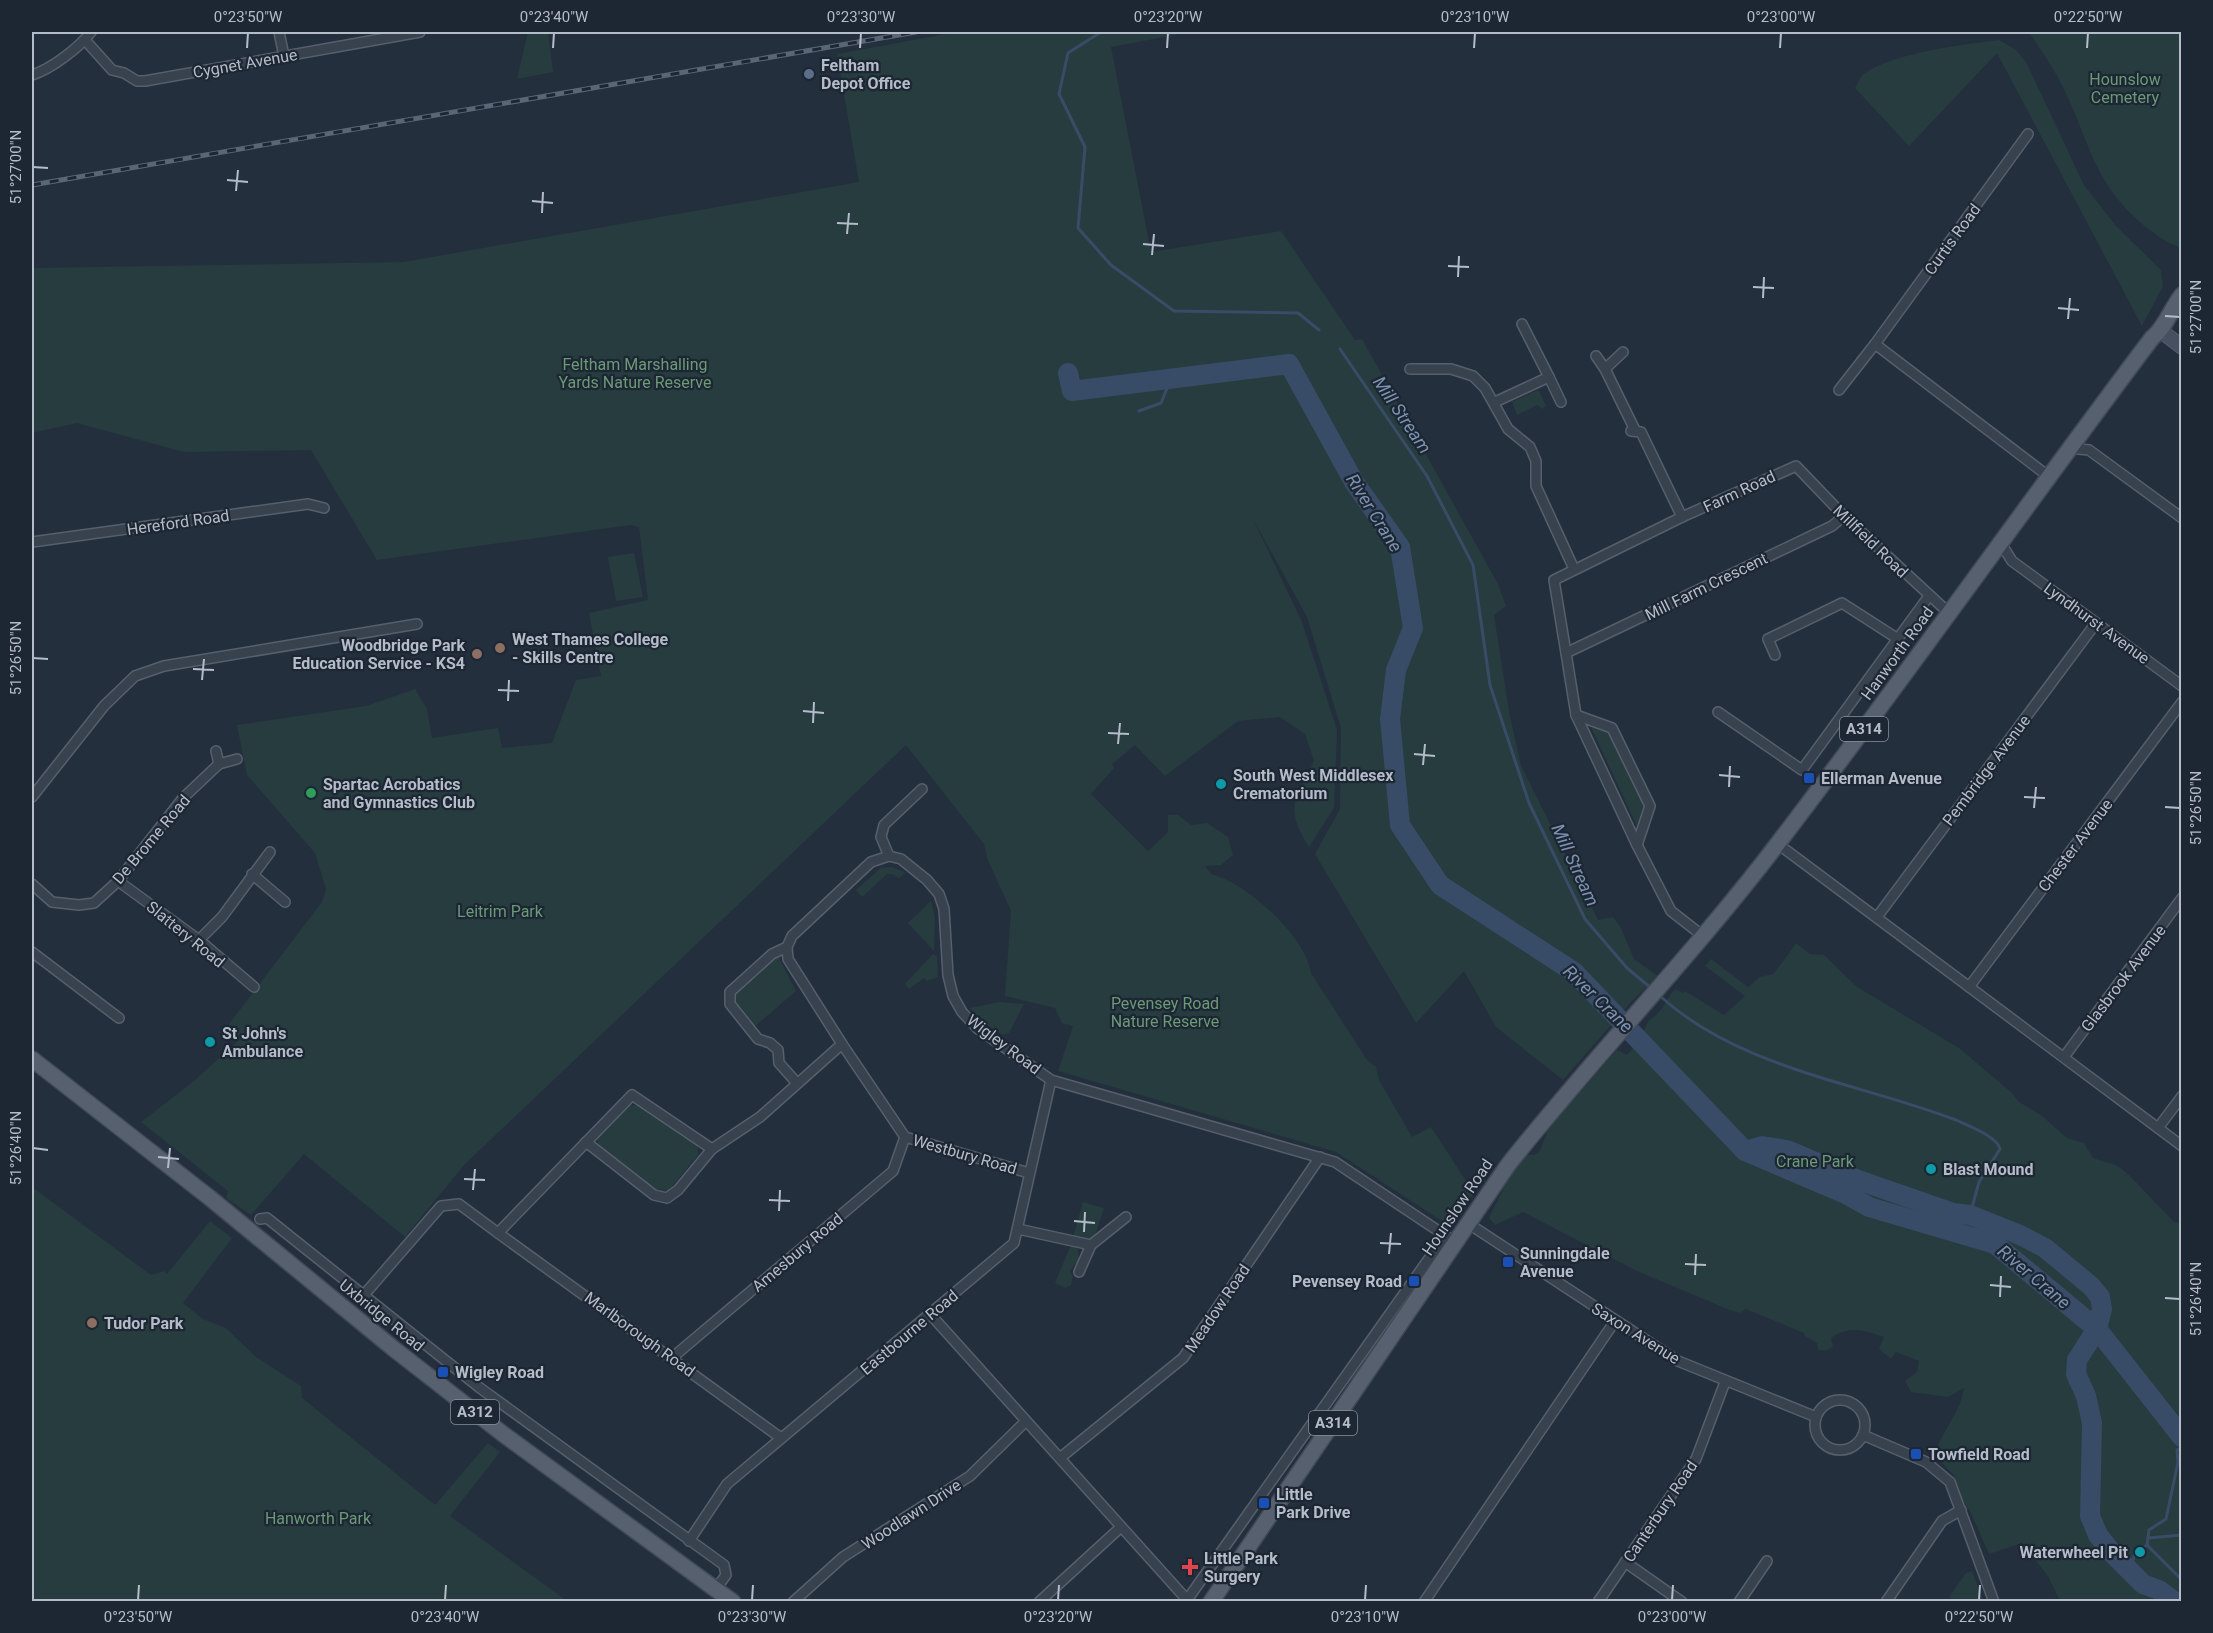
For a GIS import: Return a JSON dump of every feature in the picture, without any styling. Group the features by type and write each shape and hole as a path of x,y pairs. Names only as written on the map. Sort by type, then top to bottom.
{"main road":[{"name":"Hanworth Road","path":"1556,1103 1649,1000 1779,844 2048,476 2152,338 2161,331 2167,315 2181,295"},
{"name":"Uxbridge Road","path":"32,1059 210,1198 503,1434 733,1602"},
{"name":"Hounslow Road","path":"1211,1602 1450,1239 1469,1224 1508,1165 1556,1103"}],"street":[{"path":"279,32 284,56"},
{"name":"Cygnet Avenue","path":"88,36 105,66 137,81 420,32"},
{"path":"32,75 44,70 88,36"},
{"name":"Curtis Road","path":"1839,390 2028,134"},
{"path":"1522,324 1561,402"},
{"path":"2161,331 2181,346"},
{"path":"1875,344 2048,476"},
{"path":"1605,369 1623,352"},
{"name":"Farm Road","path":"1596,356 1605,369 1633,431 1641,432 1682,517"},
{"path":"1410,369 1451,369 1473,376 1485,388 1495,402 1508,429 1530,447 1536,461 1536,486 1574,569"},
{"path":"1495,402 1549,377"},
{"path":"2082,431 2089,450"},
{"path":"2069,448 2089,450 2181,518"},
{"name":"Farm Road","path":"1566,653 1554,580 1682,517 1796,466"},
{"name":"Millfield Road","path":"1796,466 1844,516 1949,613"},
{"name":"Hereford Road","path":"32,543 308,504 324,508"},
{"name":"Mill Farm Crescent","path":"1566,653 1832,526 1844,516"},
{"name":"Lyndhurst Avenue","path":"2000,542 2012,561 2181,686"},
{"name":"Lyndhurst Avenue","path":"1989,558 2012,561"},
{"name":"Hanworth Road","path":"1718,712 1802,770 1929,596"},
{"path":"1775,655 1768,639 1842,603 1898,639"},
{"name":"Pembridge Avenue","path":"1877,917 2096,623"},
{"path":"32,797 104,705 135,676 164,666 417,624"},
{"path":"1566,653 1576,715 1637,845 1671,911 1703,936"},
{"name":"Chester Avenue","path":"1969,987 2181,702"},
{"path":"1576,715 1612,728 1650,806 1637,845"},
{"path":"216,751 219,764"},
{"name":"De Brome Road","path":"32,884 52,902 79,905 94,903 118,881 183,799 219,764 237,759"},
{"path":"586,1143 654,1195 667,1198 678,1191 712,1149 760,1117 796,1082 842,1044 788,958 787,947 792,936 872,862 889,856 881,837 884,825 922,789"},
{"path":"1779,844 2181,1146"},
{"path":"199,940 222,917 270,852"},
{"name":"Wigley Road","path":"889,856 909,864 939,894 944,909 948,975 953,996 962,1012 977,1028 1051,1080"},
{"path":"252,874 285,902"},
{"name":"Slattery Road","path":"118,881 199,940 254,987"},
{"name":"Glasbrook Avenue","path":"2064,1057 2181,898"},
{"path":"787,947 771,954 730,992 728,998 730,1004 758,1039 770,1043 778,1050 779,1063 796,1082"},
{"path":"32,952 119,1018"},
{"name":"Westbury Road","path":"842,1044 905,1137 1029,1173"},
{"path":"931,1315 1188,1601 1450,1239 1335,1162 1051,1080"},
{"name":"Eastbourne Road","path":"689,1540 727,1484 1014,1243 1051,1080"},
{"path":"363,1296 441,1206 459,1204 498,1233 640,1086"},
{"path":"632,1095 712,1149"},
{"path":"2158,1128 2181,1096"},
{"name":"Amesbury Road","path":"673,1357 893,1170 905,1137"},
{"name":"Meadow Road","path":"1060,1458 1183,1358 1320,1157"},
{"path":"1079,1272 1091,1245 1126,1217"},
{"name":"Uxbridge Road","path":"260,1219 267,1218 489,1395 724,1564 726,1575 717,1589"},
{"name":"Saxon Avenue","path":"1469,1224 1678,1361 1816,1417"},
{"path":"1018,1229 1091,1245"},
{"name":"Marlborough Road","path":"498,1233 673,1357 781,1438"},
{"path":"1424,1602 1615,1320"},
{"name":"Canterbury Road","path":"1598,1602 1696,1459 1725,1382"},
{"path":"1833,1401 1849,1402 1861,1412 1865,1427 1863,1435 1858,1442 1844,1450 1827,1447 1816,1434 1816,1417 1826,1405 1833,1401"},
{"name":"Woodlawn Drive","path":"793,1602 843,1557 970,1476 1026,1422"},
{"path":"1863,1435 1936,1468 1950,1482 1994,1602"},
{"path":"1886,1602 1942,1521 1961,1510"},
{"path":"1039,1602 1122,1527"},
{"path":"1625,1562 1682,1602"},
{"path":"1739,1602 1767,1562"}],"green space":[{"path":"528,32 548,32 553,72 517,79"},
{"name":"Leitrim Park","path":"957,32 1178,32 1175,35 1111,47 1151,252 1281,231 1355,340 1362,339 1498,584 1506,606 1494,615 1509,711 1521,766 1598,920 1613,917 1621,928 1634,959 1658,976 1632,1001 1563,1080 1496,1027 1464,971 1416,1023 1315,854 1340,809 1341,728 1307,617 1253,519 1302,622 1337,730 1334,808 1309,847 1297,822 1295,804 1297,795 1314,761 1305,734 1280,717 1238,721 1165,776 1135,745 1112,764 1114,768 1091,794 1148,851 1168,832 1168,815 1178,815 1191,825 1207,823 1228,837 1233,855 1221,865 1205,866 1211,874 1225,879 1257,899 1286,928 1298,943 1307,959 1311,973 1367,1060 1376,1067 1379,1080 1412,1137 1431,1127 1474,1193 1451,1227 1336,1152 1058,1071 1073,1026 1062,1023 1055,1008 1005,996 1011,911 987,858 984,844 906,745 465,1164 405,1237 304,1154 251,1215 226,1198 228,1191 141,1122 194,1081 239,1040 226,1028 322,902 326,889 315,853 247,775 237,725 366,706 415,689 427,709 432,738 498,728 502,748 552,743 576,680 601,676 589,613 648,600 639,527 630,525 377,560 311,450 184,452 77,423 32,433 32,268 404,262 859,182 837,54"},
{"name":"Hounslow Cemetery","path":"2029,32 2181,32 2181,247 2167,242 2146,227 2127,210 2113,192 2101,174 2056,74"},
{"path":"1999,40 2015,49 2026,62 2084,185 2116,226 2161,270 2163,286 2142,326 1997,53 1909,146 1855,88 1865,73 1894,60 1930,50"},
{"path":"1539,391 1546,406 1542,409 1537,405 1517,415 1512,402"},
{"path":"634,553 643,597 616,601 608,557"},
{"path":"1590,725 1608,731 1644,805 1637,826"},
{"path":"892,867 905,872 899,878 887,874 862,897 856,890 881,868"},
{"path":"931,901 935,918 934,951 908,923"},
{"name":"Crane Park","path":"1796,943 1810,954 1824,955 1857,987 1959,1048 2012,1093 2019,1102 2041,1115 2067,1138 2084,1143 2093,1158 2118,1166 2174,1222 2181,1223 2181,1601 2060,1601 2048,1576 2022,1543 1989,1554 1970,1511 1958,1494 1954,1475 1933,1454 1960,1404 1964,1388 1948,1397 1911,1392 1905,1381 1917,1372 1919,1361 1896,1352 1891,1359 1879,1349 1884,1337 1857,1330 1844,1331 1831,1338 1833,1347 1825,1351 1818,1350 1817,1343 1804,1333 1746,1309 1740,1313 1730,1310 1637,1271 1523,1212 1495,1225 1489,1218 1509,1177 1526,1155 1534,1155 1540,1151 1547,1132 1562,1112 1617,1050 1627,1055 1639,1040 1648,1021 1660,1011 1675,989 1683,993 1685,991 1724,1015 1745,996 1705,966 1711,959 1748,987 1760,977 1773,974"},
{"path":"933,954 937,956 938,977 927,981 924,978 909,989 905,984"},
{"path":"772,957 779,958 796,991 754,1027 732,1002 735,992"},
{"path":"999,1002 1024,1004 1009,1033 1003,1035 983,1023 970,1008"},
{"path":"627,1106 640,1106 698,1144 698,1155 668,1191 656,1189 598,1144 598,1135"},
{"name":"Hanworth Park","path":"32,1187 151,1275 164,1271 167,1274 210,1221 232,1238 183,1303 203,1319 226,1328 256,1357 301,1386 302,1398 435,1505 488,1443 500,1452 450,1516 567,1601 32,1601"},
{"path":"1083,1202 1104,1208 1094,1239 1088,1241 1073,1237"},
{"path":"1071,1245 1078,1249 1079,1259 1070,1271 1073,1276 1071,1285 1065,1288 1055,1283"},
{"path":"1972,1571 1983,1601 1955,1601 1949,1597 1966,1573"}],"waterway":[{"name":"Mill Stream","path":"1101,32 1068,53 1059,94 1085,147 1078,228 1111,265 1174,311 1298,313 1319,330"},
{"name":"Mill Stream","path":"1340,349 1427,476 1473,565 1490,685 1529,803 1585,919 1627,968 1651,988"},
{"name":"River Crane","path":"1068,373 1072,391 1289,364 1354,482 1400,547 1413,628 1396,670 1390,719 1400,825 1440,885 1574,972 1745,1151 1846,1194 1869,1207 1995,1244 2097,1329 2182,1437"},
{"path":"1139,411 1161,403 1171,379"},
{"name":"Mill Stream","path":"1658,994 1690,1019 1724,1040 1761,1057 1956,1120 1994,1140 2000,1149 1979,1182 1970,1215"},
{"name":"River Crane","path":"1745,1151 1762,1146 1787,1150 1858,1180 1953,1213 1970,1215 2020,1235 2045,1248 2091,1286 2100,1297 2102,1309 2097,1329 2077,1360 2076,1374 2086,1396 2092,1423 2090,1516 2098,1535 2112,1553 2143,1584 2159,1590 2175,1602"},
{"path":"2130,1571 2134,1556 2147,1545 2149,1530 2166,1519 2178,1462 2177,1450 2182,1448"},
{"path":"2148,1538 2182,1535"},
{"path":"2147,1545 2182,1580"}],"railway":[{"path":"32,185 916,32"}],"place":[{"name":"Feltham Depot Office","path":"809,74"},
{"name":"West Thames College - Skills Centre","path":"500,648"},
{"name":"Woodbridge Park Education Service - KS4","path":"477,654"},
{"name":"Ellerman Avenue","path":"1809,778"},
{"name":"South West Middlesex Crematorium","path":"1221,784"},
{"name":"Spartac Acrobatics and Gymnastics Club","path":"311,793"},
{"name":"St John's Ambulance","path":"210,1042"},
{"name":"Blast Mound","path":"1931,1169"},
{"name":"Sunningdale Avenue","path":"1508,1262"},
{"name":"Pevensey Road","path":"1414,1281"},
{"name":"Tudor Park","path":"92,1323"},
{"name":"Wigley Road","path":"443,1372"},
{"name":"Towfield Road","path":"1916,1454"},
{"name":"Little Park Drive","path":"1264,1503"},
{"name":"Waterwheel Pit","path":"2140,1552"},
{"name":"Little Park Surgery","path":"1190,1567"}],"park label":[{"name":"Feltham Marshalling Yards Nature Reserve","path":"635,373"},
{"name":"Pevensey Road Nature Reserve","path":"1165,1012"}]}
